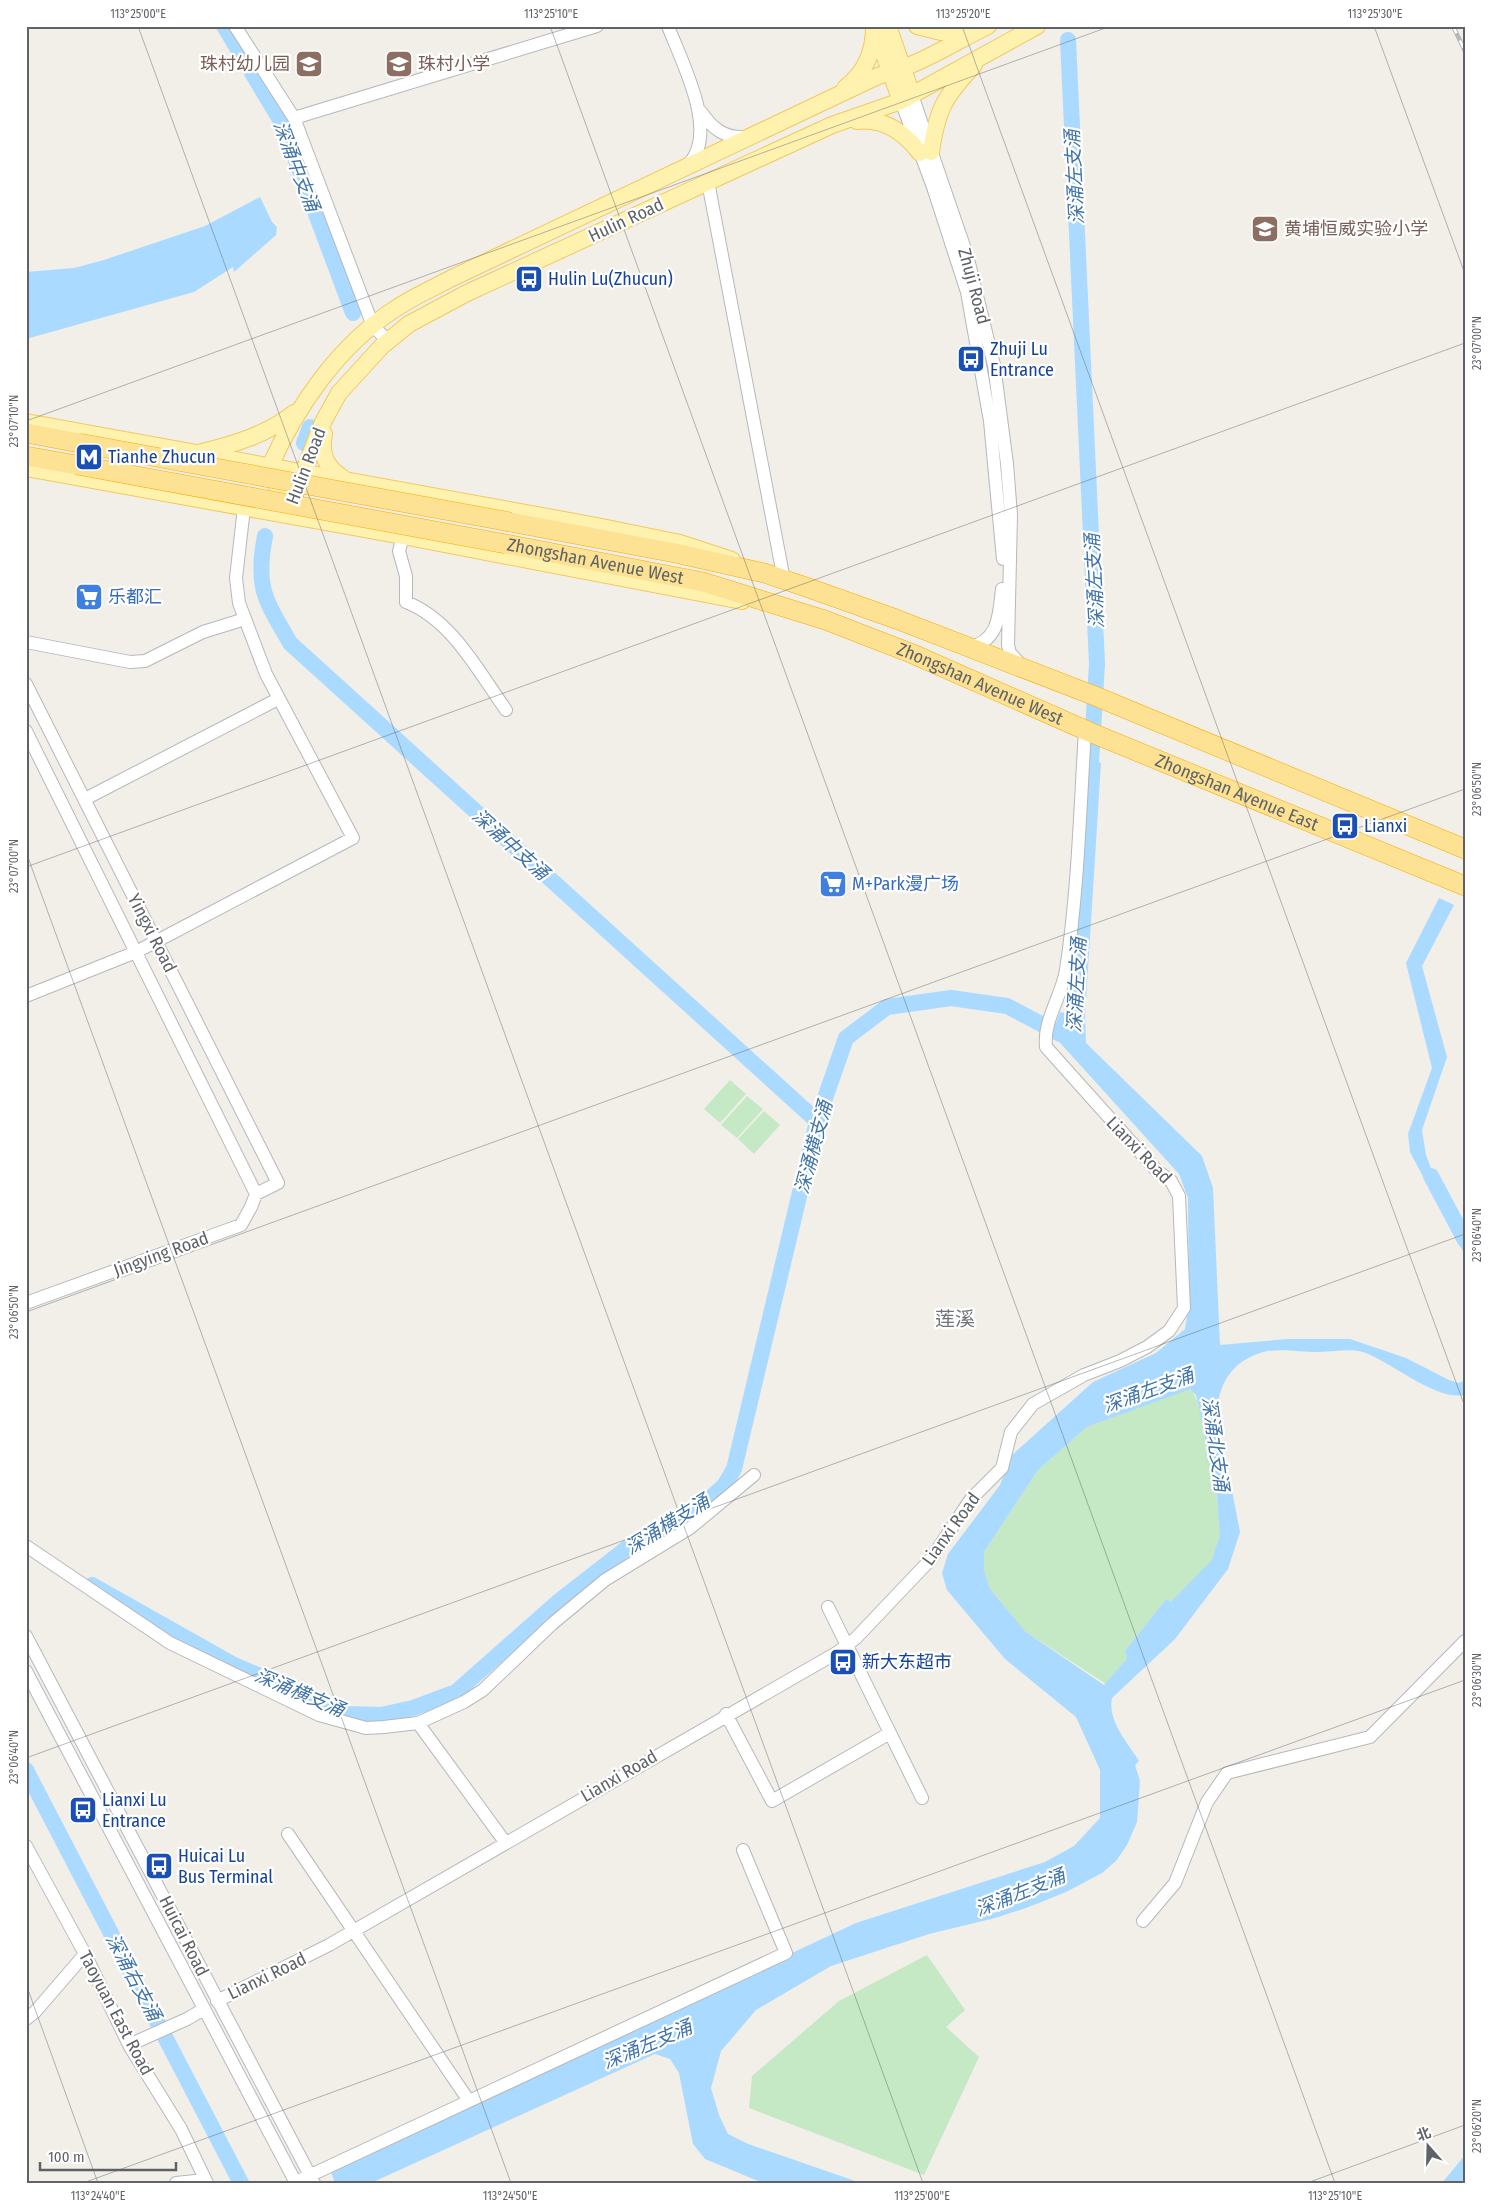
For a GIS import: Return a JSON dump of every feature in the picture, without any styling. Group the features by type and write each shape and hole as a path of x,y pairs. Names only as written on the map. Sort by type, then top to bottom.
{"highway":[{"name":"Zhongshan Avenue West","path":"26,433 675,553 764,573 896,619 1103,699"},
{"name":"Zhongshan Avenue West","path":"26,456 703,582 795,611 912,654 1089,731"},
{"name":"Zhongshan Avenue East","path":"1103,699 1465,849"},
{"name":"Zhongshan Avenue East","path":"1089,731 1465,886"}],"main road":[{"path":"879,26 862,70 848,85 822,103 832,125 864,120 881,123 899,131 926,152 943,104 962,77 986,53"},
{"name":"Zhuji Road","path":"879,26 906,98"},
{"path":"917,26 941,32 985,27"},
{"name":"Hulin Road","path":"286,515 270,466 286,431 302,407 342,356 394,309 420,294 878,76 896,71 942,52 985,27"},
{"name":"Hulin Road","path":"286,515 326,414 338,393 388,341 409,324 459,297 832,125 906,98 986,53 1036,28"},
{"path":"197,454 246,439 285,421 302,407"},
{"path":"326,414 322,455 326,464 347,481"},
{"path":"26,422 680,543 709,550 764,573"},
{"path":"161,493 180,485 186,475 186,465 173,449"},
{"path":"26,468 403,536 795,611"}],"street":[{"path":"294,118 597,26"},
{"path":"668,26 699,110 701,144 695,157 686,167"},
{"path":"238,27 294,118 373,326 388,341"},
{"name":"Zhuji Road","path":"906,98 975,280 994,366 1012,515 1008,645 1016,660 1025,670"},
{"path":"699,110 721,134 735,138 748,137"},
{"name":"Zhuji Road","path":"926,152 967,292 990,421 1000,510 1003,569 997,622 992,634 984,642 968,648"},
{"path":"708,182 784,580"},
{"path":"26,996 157,942 353,838 266,674 239,603 236,578 244,508"},
{"path":"403,536 399,551 406,576 406,602 421,608 438,620 455,640 506,710"},
{"path":"26,642 130,662 145,661 202,632 245,619"},
{"name":"Yingxi Road","path":"26,684 278,1183 256,1194 26,731"},
{"path":"85,800 278,698"},
{"name":"Lianxi Road","path":"217,2001 353,1930 847,1645 878,1616 930,1559 971,1499 1002,1468 1011,1432 1033,1404 1084,1375 1147,1347 1169,1331 1184,1308 1180,1196 1171,1181 1157,1171 1046,1047 1045,1034 1065,972 1076,878 1089,731"},
{"name":"Jingying Road","path":"26,1303 240,1225 252,1207 256,1194"},
{"path":"26,1546 170,1643 319,1715 366,1728 418,1723 464,1702 483,1690 604,1580 690,1528 754,1475"},
{"path":"828,1607 922,1798"},
{"name":"Huicai Road","path":"26,1636 312,2179"},
{"path":"1143,1921 1175,1883 1206,1802 1227,1773 1370,1737 1465,1641"},
{"name":"Huicai Road","path":"26,1671 296,2182"},
{"path":"726,1714 772,1800 890,1733"},
{"path":"418,1723 505,1842"},
{"path":"288,1834 469,2101"},
{"name":"Taoyuan East Road","path":"27,1848 32,1866 85,1954 129,2045 181,2129 206,2182"},
{"path":"296,2182 312,2179 469,2101 786,1953 743,1850"},
{"path":"26,2019 35,2012 85,1954"},
{"path":"129,2045 155,2032 174,2026 204,2009"},
{"path":"273,2137 286,2130"},
{"path":"176,2183 206,2182"}],"green space":[{"path":"730,1080 746,1094 720,1123 704,1109"},
{"path":"747,1096 763,1109 737,1138 721,1125"},
{"path":"764,1111 780,1125 754,1154 738,1139"},
{"path":"1190,1388 1196,1398 1201,1414 1211,1457 1219,1520 1220,1536 1218,1545 1210,1563 1200,1575 1171,1603 1166,1599 1125,1651 1127,1659 1106,1684 1026,1632 990,1589 984,1570 984,1552 1038,1470 1087,1427"},
{"path":"927,1955 965,2010 946,2027 979,2057 924,2175 749,2108 752,2076 839,2001"}],"water":[{"path":"260,197 272,222 277,227 276,235 234,272 233,267 194,292 26,339 26,272 74,268 104,260 205,226"},
{"path":"1087,757 1101,763 1085,1016 1086,1043 1202,1156 1213,1188 1220,1345 1288,1339 1350,1339 1406,1358 1449,1380 1458,1383 1465,1381 1465,1395 1453,1395 1427,1387 1374,1357 1352,1350 1317,1352 1276,1350 1263,1352 1243,1361 1229,1375 1220,1393 1217,1414 1240,1532 1228,1569 1175,1639 1112,1698 1111,1707 1115,1723 1139,1761 1135,1765 1140,1781 1137,1822 1127,1845 1116,1861 1102,1873 1066,1892 1026,1908 995,1918 929,1934 831,1966 756,2010 721,2051 711,2088 719,2115 728,2134 748,2144 861,2183 763,2183 705,2159 693,2144 679,2073 670,2059 655,2054 371,2183 335,2183 330,2169 856,1923 1045,1862 1074,1846 1100,1818 1100,1770 1076,1717 1005,1659 947,1590 942,1573 948,1554 1000,1485 1011,1456 1093,1382 1156,1353 1185,1329 1189,1303 1188,1198 1179,1174 1052,1034 1060,1012 1069,1014","holes":["1190,1389 1196,1395 1217,1497 1220,1535 1212,1560 1171,1602 1166,1599 1125,1651 1127,1659 1104,1685 1026,1632 990,1589 984,1570 984,1552 1038,1470 1087,1427"]},
{"path":"1439,898 1454,905 1422,966 1447,1057 1422,1130 1426,1155 1450,1219 1465,1239 1465,1255 1410,1152 1408,1134 1432,1068 1406,963"},
{"path":"1465,2155 1465,2183 1442,2183"}],"waterway":[{"name":"深涌中支涌","path":"224,26 282,123 353,313"},
{"name":"深涌左支涌","path":"1068,40 1097,664 1090,779"},
{"name":"深涌中支涌","path":"304,443 310,427"},
{"name":"深涌中支涌","path":"265,536 261,568 264,592 268,604 290,643 817,1121"},
{"name":"深涌横支涌","path":"92,1585 232,1664 347,1714 381,1715 413,1708 456,1692 559,1601 627,1548 694,1512 724,1486 734,1469 817,1121 846,1038 887,1007 951,998 1007,1006 1060,1034"},
{"name":"深涌北支涌","path":"1431,1176 1465,1240"},
{"name":"深涌右支涌","path":"26,1770 241,2183"}],"railway":[{"path":"1453,26 1465,51"}],"place":[{"name":"珠村幼儿园","path":"309,64"},
{"name":"珠村小学","path":"399,64"},
{"name":"黄埔恒威实验小学","path":"1265,229"},
{"name":"Hulin Lu(Zhucun)","path":"529,279"},
{"name":"Zhuji Lu Entrance","path":"971,359"},
{"name":"Tianhe Zhucun","path":"89,457"},
{"name":"乐都汇","path":"89,597"},
{"name":"Lianxi","path":"1345,826"},
{"name":"M+Park漫广场","path":"833,884"},
{"name":"新大东超市","path":"843,1662"},
{"name":"Lianxi Lu Entrance","path":"83,1810"},
{"name":"Huicai Lu Bus Terminal","path":"159,1866"}],"district":[{"name":"莲溪","path":"955,1319"}]}
